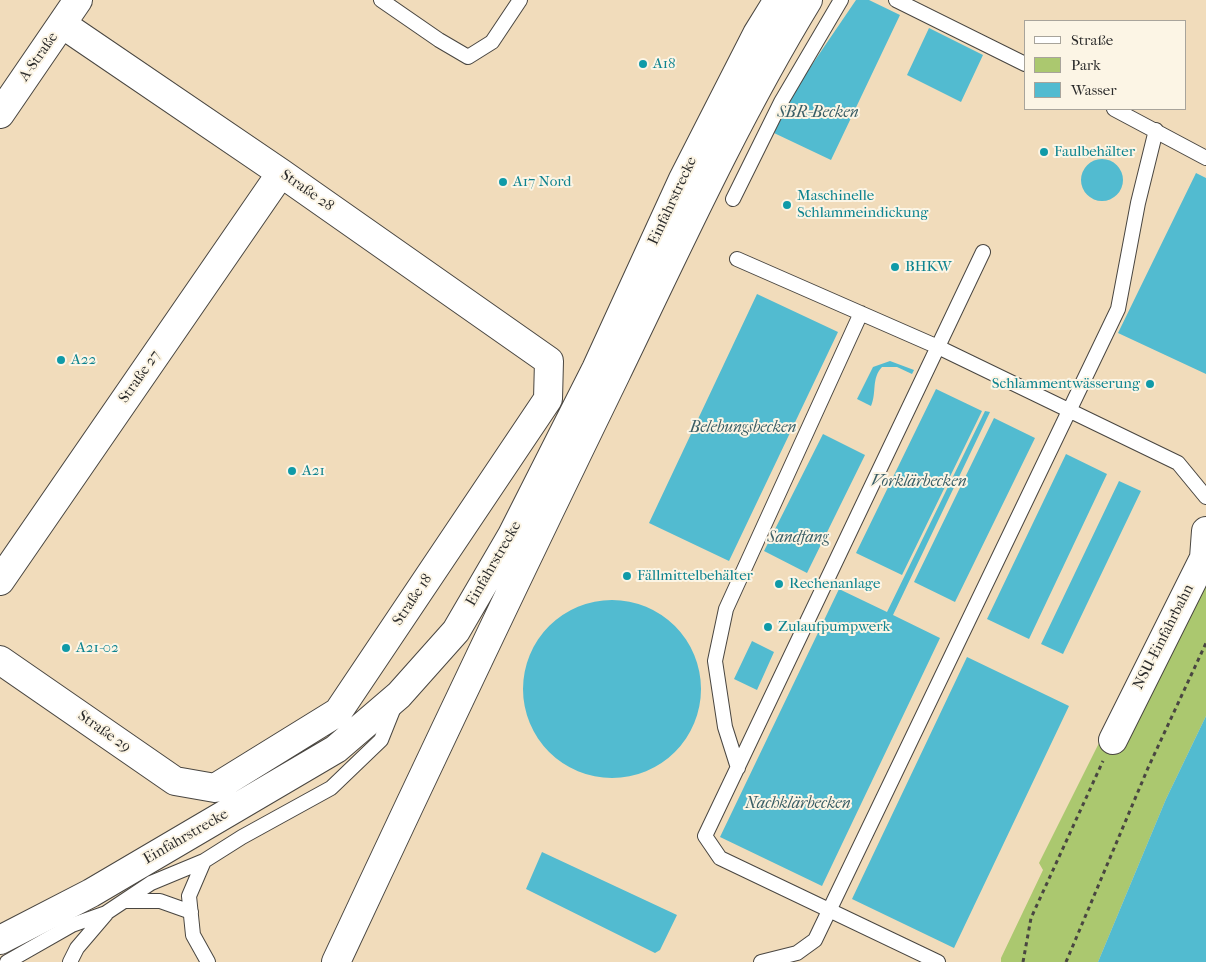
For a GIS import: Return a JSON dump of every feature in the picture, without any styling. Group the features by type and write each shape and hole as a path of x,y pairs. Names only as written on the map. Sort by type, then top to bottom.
{"street":[{"name":"A-Straße","path":"0,114 78,0"},
{"name":"Einfahrstrecke","path":"0,940 91,893 336,749 399,696 456,631 512,535 596,369 683,179 757,34 778,0"},
{"name":"Einfahrstrecke","path":"335,958 492,628 720,159 780,46 808,0"},
{"name":"Straße 28","path":"62,24 281,173 549,361"},
{"name":"Straße 27","path":"0,581 281,173"},
{"name":"Straße 18","path":"215,788 338,712 548,399 549,361"},
{"name":"NSU-Einfahrbahn","path":"1113,740 1204,558 1206,531"},
{"name":"Straße 29","path":"0,660 175,781 215,788"}],"lane":[{"path":"381,0 439,40 468,57 492,42 520,0"},
{"path":"734,199 781,102 842,0"},
{"path":"896,0 1024,64"},
{"path":"1116,110 1206,158"},
{"path":"761,962 797,953 814,940 1118,309 1138,203 1156,130"},
{"path":"938,962 720,858 705,836 983,252"},
{"path":"737,259 938,347 1178,463 1206,497"},
{"path":"738,768 725,727 715,661 726,609 861,314"},
{"path":"7,962 72,925 106,913 150,883 204,861 242,837 331,788 381,740 399,696"},
{"path":"204,861 189,896 193,935 208,962"},
{"path":"126,901 160,901 191,912"},
{"path":"70,962 77,948 106,913"}],"path":[{"path":"1066,962 1148,768 1206,643"},
{"path":"1023,962 1030,918 1113,740"}],"green space":[{"path":"1188,565 1206,574 1206,716 1166,799 1098,962 1001,962 1001,958 1043,870 1039,863"}],"water":[{"name":"SBR-Becken","path":"856,0 869,0 900,15 831,160 774,133 794,91"},
{"path":"929,28 983,55 961,102 907,75"},
{"path":"1106,159 1114,162 1120,168 1123,180 1120,192 1114,198 1098,201 1090,198 1084,192 1081,176 1084,168 1090,162"},
{"path":"1196,173 1206,178 1206,374 1118,333"},
{"name":"Belebungsbecken","path":"757,294 838,332 729,561 649,523"},
{"path":"890,361 914,370 912,374 897,367 882,367 876,376 871,406 857,399 873,367"},
{"name":"Vorklärbecken","path":"936,389 982,411 902,575 856,553"},
{"name":"Nachklärbecken","path":"985,411 990,412 893,615 940,638 822,886 720,837 839,589 887,612"},
{"path":"994,418 1035,438 955,602 914,582"},
{"name":"Sandfang","path":"823,434 865,455 807,573 764,551"},
{"path":"1066,454 1107,474 1029,639 987,619"},
{"path":"1119,481 1141,491 1063,654 1041,644"},
{"path":"603,600 621,600 646,607 661,615 675,626 686,640 694,655 701,680 701,698 694,723 686,738 675,752 661,763 638,774 621,778 603,778 586,774 570,767 556,758 543,745 527,715 523,698 523,680 527,663 534,647 543,633 556,620 586,604"},
{"path":"752,641 774,652 757,690 734,679"},
{"name":"Nachklärbecken","path":"967,657 1069,706 954,948 852,899"},
{"path":"1206,716 1206,962 1098,962 1166,799"},
{"path":"542,852 677,915 660,950 655,953 526,889"}],"place":[{"name":"A18","path":"643,64"},
{"name":"Faulbehälter","path":"1044,152"},
{"name":"A17 Nord","path":"503,182"},
{"name":"Maschinelle Schlammeindickung","path":"787,205"},
{"name":"BHKW","path":"895,267"},
{"name":"A22","path":"61,360"},
{"name":"Schlammentwässerung","path":"1150,384"},
{"name":"A21","path":"292,471"},
{"name":"Fällmittelbehälter","path":"627,576"},
{"name":"Rechenanlage","path":"779,584"},
{"name":"Zulaufpumpwerk","path":"768,627"},
{"name":"A21-02","path":"66,648"}]}
